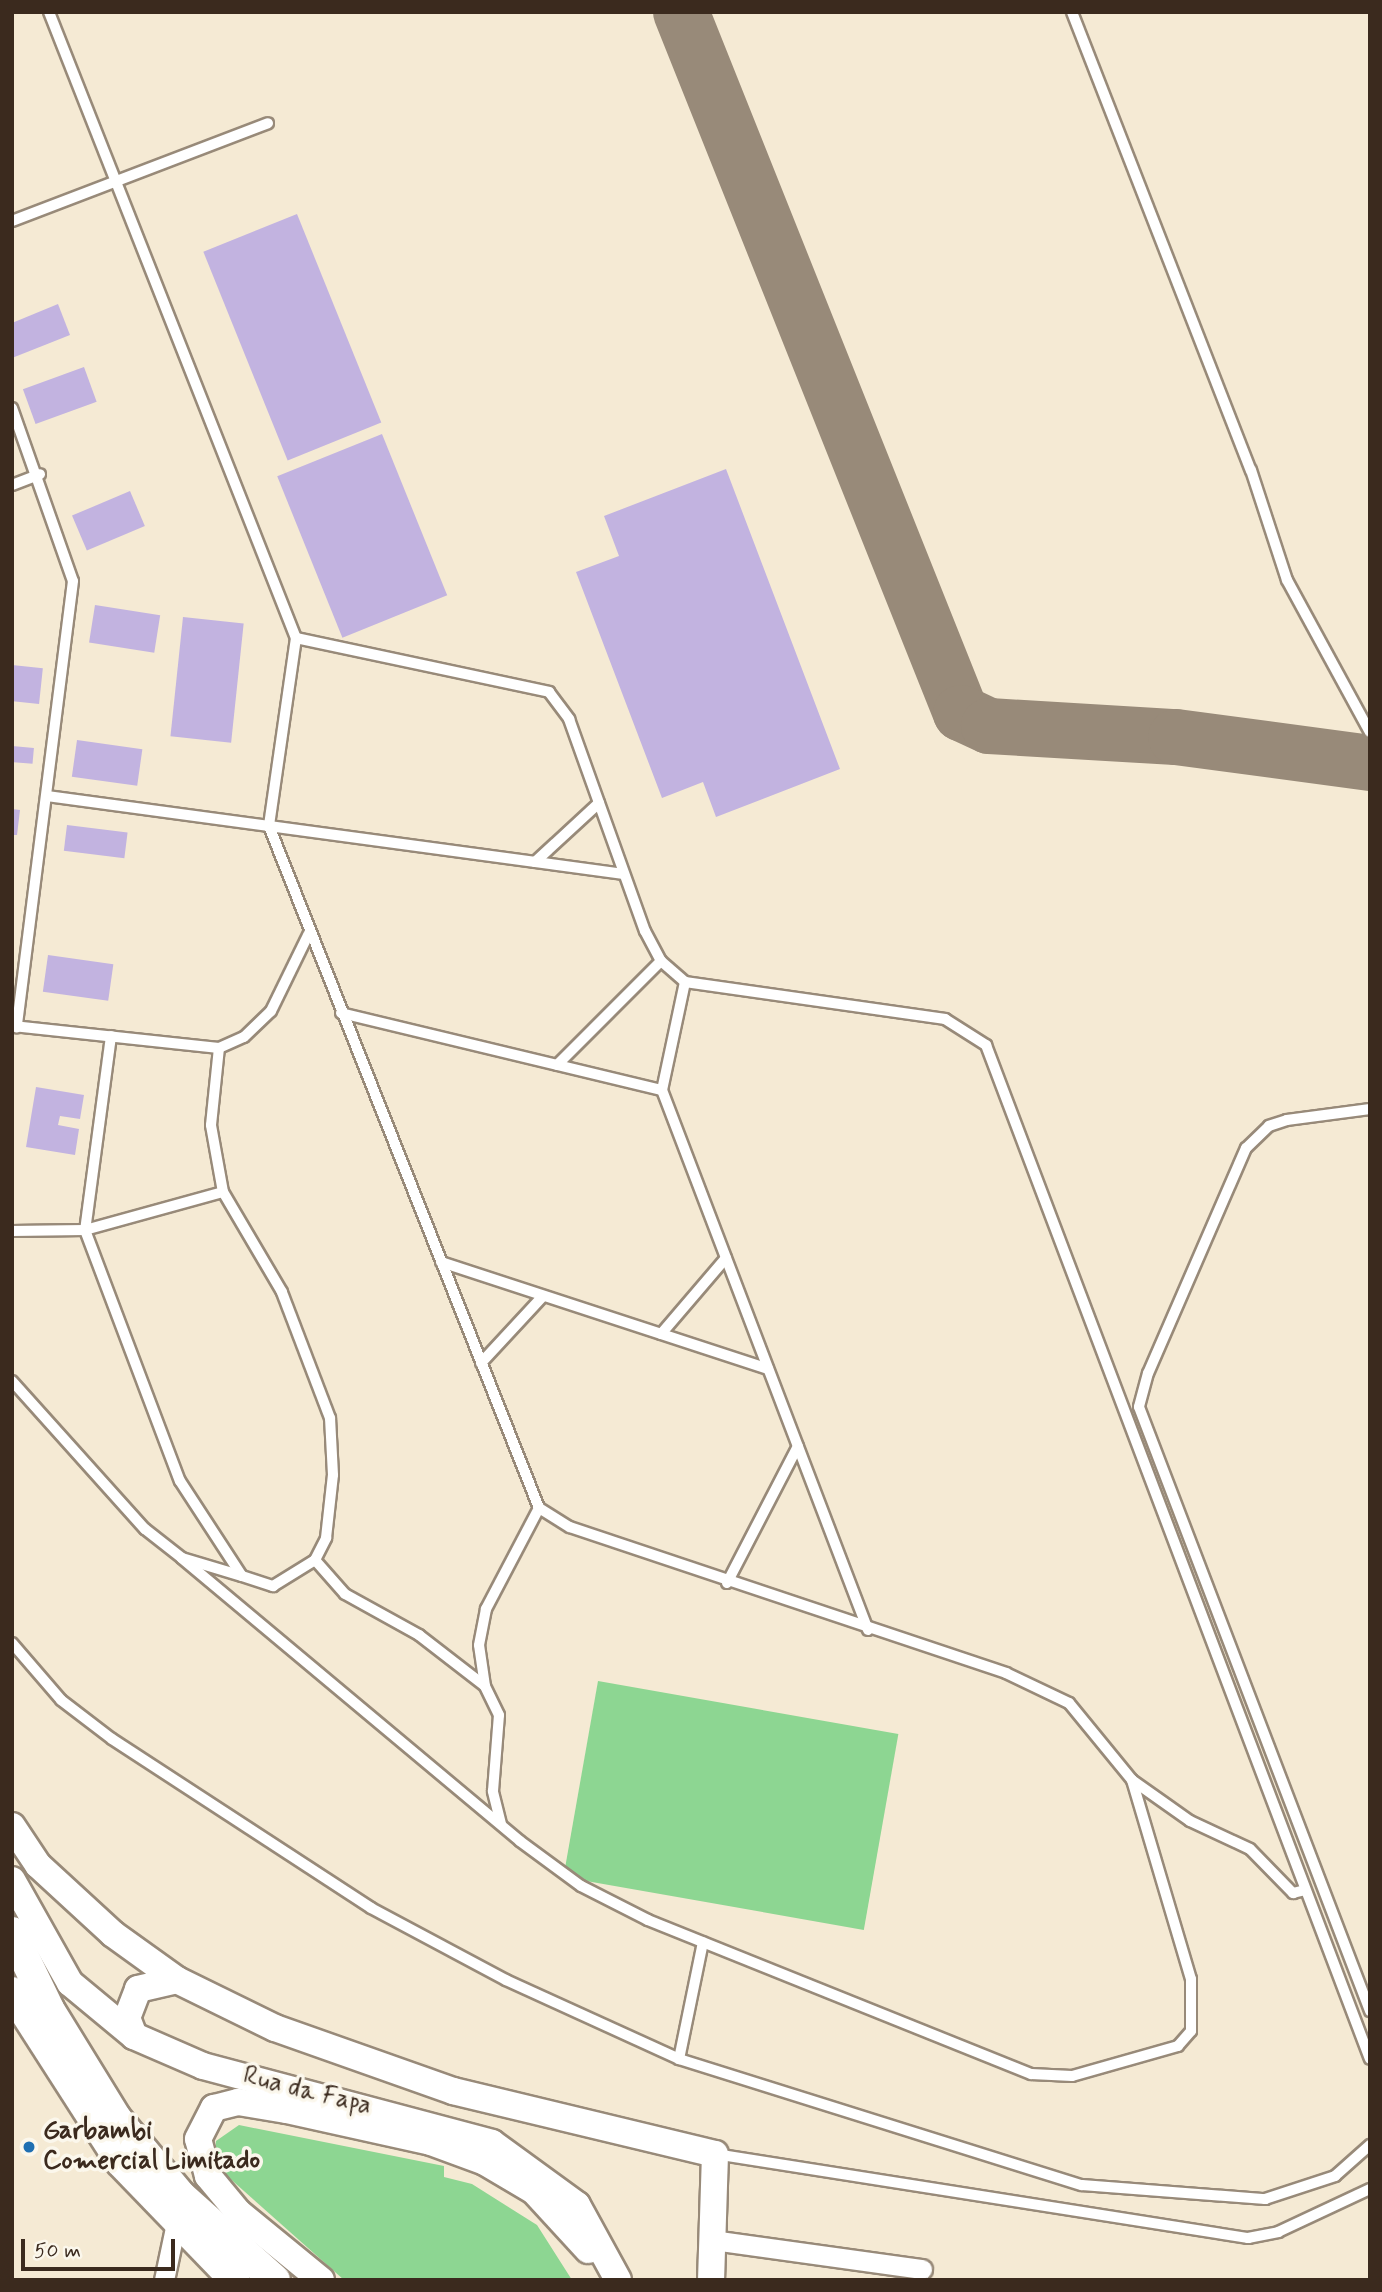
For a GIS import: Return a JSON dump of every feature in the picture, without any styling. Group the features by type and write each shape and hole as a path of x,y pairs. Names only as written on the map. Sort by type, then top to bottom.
{"main road":[{"path":"12,1826 74,1903 177,1980 326,2050 398,2075 575,2125 715,2154 711,2280"},
{"name":"Rua da Fapa","path":"12,1880 69,1983 134,2036 203,2066 492,2143 577,2204 618,2280"},
{"path":"12,1932 48,2009 129,2134 181,2196 275,2280"},
{"path":"134,2036 127,2018 138,1989 177,1980"},
{"path":"12,1992 22,2029 121,2162 176,2223 235,2280"},
{"name":"Rua da Fapa","path":"321,2280 238,2212 208,2176 198,2139 214,2108 237,2102 287,2110 430,2142 485,2162 555,2209 588,2249 603,2280"}],"street":[{"path":"164,2280 176,2223"},
{"path":"712,2240 922,2269"}],"lane":[{"path":"49,12 296,638 269,826 308,935 539,1508 570,1527 727,1583 1045,1687 1069,1703 1132,1780 1190,1821 1251,1849 1293,1893 1302,1896 1305,1891"},
{"path":"1072,12 1251,470 1287,580 1370,732"},
{"path":"12,221 268,123"},
{"path":"12,408 40,474 74,581 15,1026 219,1048 244,1037 271,1011 308,935"},
{"path":"12,485 40,474"},
{"path":"296,638 549,692 569,719 624,874 661,961 684,982 934,1017 986,1045 1370,2059"},
{"path":"47,796 624,874"},
{"path":"535,862 599,803"},
{"path":"557,1065 661,961"},
{"path":"684,982 662,1090 868,1630"},
{"path":"341,1013 662,1090"},
{"path":"111,1036 85,1230 180,1482 242,1577"},
{"path":"182,1558 273,1586 316,1560 326,1538 333,1475 330,1418 282,1292 223,1192 211,1125 219,1048"},
{"path":"1370,1109 1278,1123 1246,1149 1147,1373 1139,1407 1370,2011"},
{"path":"12,1231 85,1230 223,1192"},
{"path":"661,1334 726,1258"},
{"path":"441,1262 768,1369"},
{"path":"481,1363 543,1296"},
{"path":"12,1381 145,1529 501,1824 582,1886 703,1942 1031,2074 1072,2076 1178,2046 1191,2031 1191,1979 1132,1780"},
{"path":"727,1583 798,1446"},
{"path":"501,1824 494,1791 499,1715 485,1686 479,1645 486,1609 539,1508"},
{"path":"316,1560 345,1594 419,1635 485,1686"},
{"path":"12,1643 61,1700 113,1739 371,1908 506,1980 679,2059 1082,2185 1265,2199 1335,2176 1370,2145"},
{"path":"679,2059 703,1942"},
{"path":"715,2154 1248,2238 1278,2232 1370,2189"}],"green space":[{"path":"598,1681 898,1734 864,1930 563,1877"},
{"path":"239,2125 444,2166 444,2177 472,2184 537,2225 572,2280 344,2280 226,2175 214,2158 216,2141"}],"building":[{"path":"297,214 381,423 288,460 203,252"},
{"path":"58,304 70,335 12,358 12,323"},
{"path":"84,367 97,402 36,424 23,389"},
{"path":"382,434 447,595 342,638 277,476"},
{"path":"726,469 840,769 716,817 703,782 662,798 576,572 619,556 604,516"},
{"path":"130,491 145,526 87,551 72,516"},
{"path":"95,605 160,615 154,653 89,643"},
{"path":"183,617 244,623 231,743 170,736"},
{"path":"12,665 43,668 39,704 12,701"},
{"path":"77,740 142,749 137,786 72,777"},
{"path":"12,746 34,748 33,764 12,762"},
{"path":"12,809 20,810 17,835 12,835"},
{"path":"67,825 128,832 124,858 64,851"},
{"path":"48,955 113,964 108,1001 43,992"},
{"path":"36,1087 84,1095 80,1119 60,1116 58,1125 79,1129 75,1155 26,1147"}],"taxiway":[{"path":"681,12 961,713 989,726 1176,737 1370,763"}],"place":[{"name":"Garbambi Comercial Limitado","path":"29,2147"}]}
